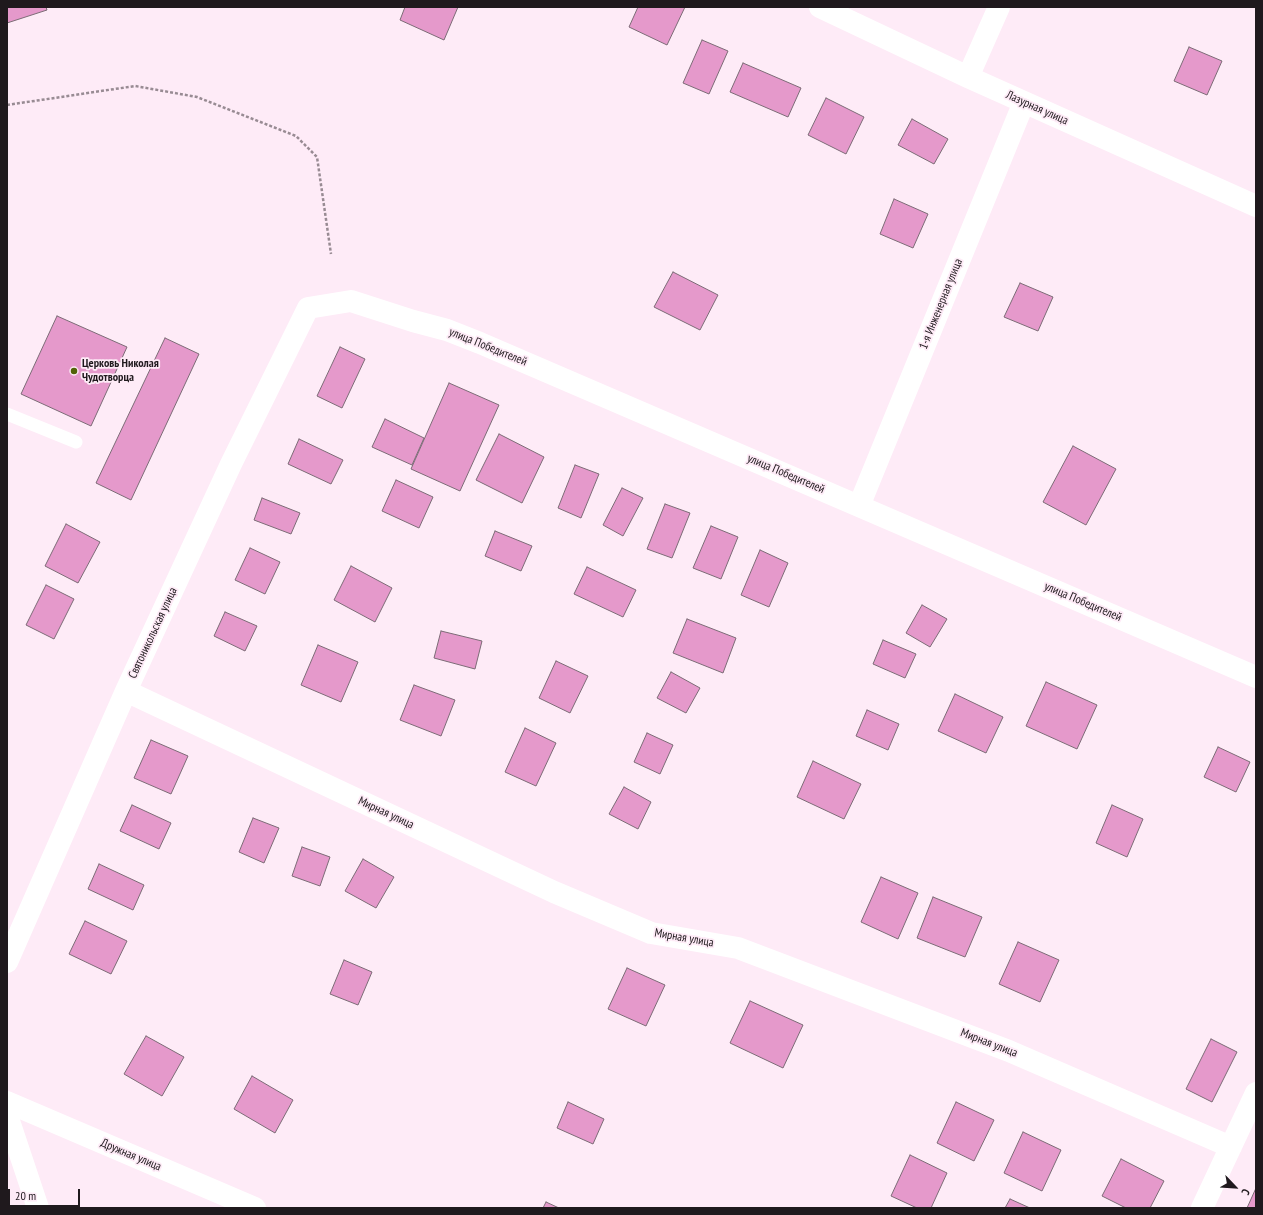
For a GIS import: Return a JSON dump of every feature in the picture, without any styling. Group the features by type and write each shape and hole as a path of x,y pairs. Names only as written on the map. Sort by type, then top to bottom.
{"street":[{"name":"Лазурная улица","path":"820,7 968,78 1256,206"},
{"path":"968,78 999,7"},
{"name":"1-я Инженерная улица","path":"859,506 1024,102"},
{"name":"улица Победителей","path":"308,308 351,301 413,321 447,330 1256,676"},
{"name":"Святоникольская улица","path":"7,962 126,691 231,464 308,308"},
{"name":"Мирная улица","path":"126,691 554,892 651,933 738,948 1009,1050 1231,1147"},
{"path":"1202,1208 1256,1093"},
{"name":"Дружная улица","path":"7,1102 254,1208"},
{"path":"7,1115 38,1208"}],"lane":[{"path":"7,414 76,442"}],"path":[{"path":"7,105 135,86 197,97 296,136 317,157 331,254"}],"building":[{"path":"7,7 46,7 47,10 7,23"},
{"path":"405,7 458,7 444,40 400,20"},
{"path":"638,7 685,7 667,45 629,27"},
{"path":"702,40 728,51 709,94 683,83"},
{"path":"1189,47 1222,61 1207,95 1174,81"},
{"path":"743,63 801,88 788,117 730,92"},
{"path":"826,98 864,117 846,154 808,135"},
{"path":"912,119 948,139 934,164 898,145"},
{"path":"894,199 928,214 913,248 880,234"},
{"path":"673,272 718,295 700,330 654,307"},
{"path":"1020,283 1053,297 1038,331 1004,317"},
{"name":"Церковь Николая Чудотворца","path":"57,316 127,347 91,426 21,394"},
{"path":"165,338 199,354 131,500 96,483"},
{"path":"340,347 365,359 342,408 317,396"},
{"path":"449,383 499,405 460,491 411,469"},
{"path":"385,419 424,438 412,465 372,447"},
{"path":"499,434 544,457 522,503 476,480"},
{"path":"299,439 343,460 331,484 288,464"},
{"path":"1073,446 1116,469 1086,525 1043,502"},
{"path":"575,465 599,474 581,518 558,508"},
{"path":"396,480 433,497 419,528 382,511"},
{"path":"622,488 643,498 623,536 603,525"},
{"path":"262,498 300,513 291,534 254,520"},
{"path":"665,504 690,513 672,558 647,549"},
{"path":"66,524 100,542 78,583 45,566"},
{"path":"711,526 738,537 721,579 693,568"},
{"path":"495,531 532,546 521,571 485,556"},
{"path":"250,548 280,562 265,594 235,580"},
{"path":"760,550 788,563 769,607 741,595"},
{"path":"351,566 392,588 375,622 334,600"},
{"path":"587,567 636,590 623,617 574,594"},
{"path":"46,585 74,599 54,639 26,625"},
{"path":"922,605 947,619 930,647 906,633"},
{"path":"225,612 257,626 245,651 214,636"},
{"path":"687,619 736,638 723,673 673,653"},
{"path":"441,631 482,641 475,669 434,658"},
{"path":"883,640 916,654 905,678 873,664"},
{"path":"318,645 358,662 341,702 301,685"},
{"path":"556,661 588,676 570,713 539,698"},
{"path":"671,672 700,688 686,713 657,698"},
{"path":"1046,682 1097,705 1077,749 1026,726"},
{"path":"414,685 455,700 441,736 400,720"},
{"path":"955,694 1003,717 986,753 938,731"},
{"path":"867,710 899,724 888,750 856,736"},
{"path":"525,728 556,743 536,786 505,772"},
{"path":"647,733 673,745 660,774 634,762"},
{"path":"151,740 188,756 171,794 134,778"},
{"path":"1218,747 1250,762 1236,792 1204,777"},
{"path":"813,761 861,784 844,819 797,797"},
{"path":"624,787 651,802 638,829 609,814"},
{"path":"132,805 171,823 159,849 120,831"},
{"path":"1112,805 1143,819 1127,857 1096,843"},
{"path":"253,818 279,828 264,863 239,852"},
{"path":"302,847 330,857 320,886 292,876"},
{"path":"363,859 394,877 376,908 345,891"},
{"path":"99,864 144,885 133,910 88,889"},
{"path":"881,877 918,893 898,939 861,922"},
{"path":"933,897 982,917 965,957 917,938"},
{"path":"85,921 127,941 111,974 69,954"},
{"path":"1018,942 1059,960 1040,1002 999,984"},
{"path":"344,960 372,972 358,1005 330,994"},
{"path":"627,968 665,985 646,1026 608,1009"},
{"path":"750,1001 803,1025 783,1068 730,1043"},
{"path":"146,1036 184,1057 162,1096 124,1074"},
{"path":"1211,1039 1237,1052 1212,1102 1186,1089"},
{"path":"252,1076 293,1100 275,1133 234,1109"},
{"path":"568,1102 604,1119 593,1144 557,1128"},
{"path":"956,1102 994,1120 974,1161 937,1143"},
{"path":"1023,1132 1061,1150 1042,1191 1004,1173"},
{"path":"910,1155 947,1173 931,1208 917,1208 891,1196"},
{"path":"1121,1159 1164,1181 1150,1208 1126,1208 1102,1196"},
{"path":"1256,1188 1256,1208 1247,1208"},
{"path":"1010,1199 1030,1208 1005,1208"},
{"path":"546,1202 559,1208 543,1208"}],"place":[{"name":"Церковь Николая Чудотворца","path":"74,371"}]}
